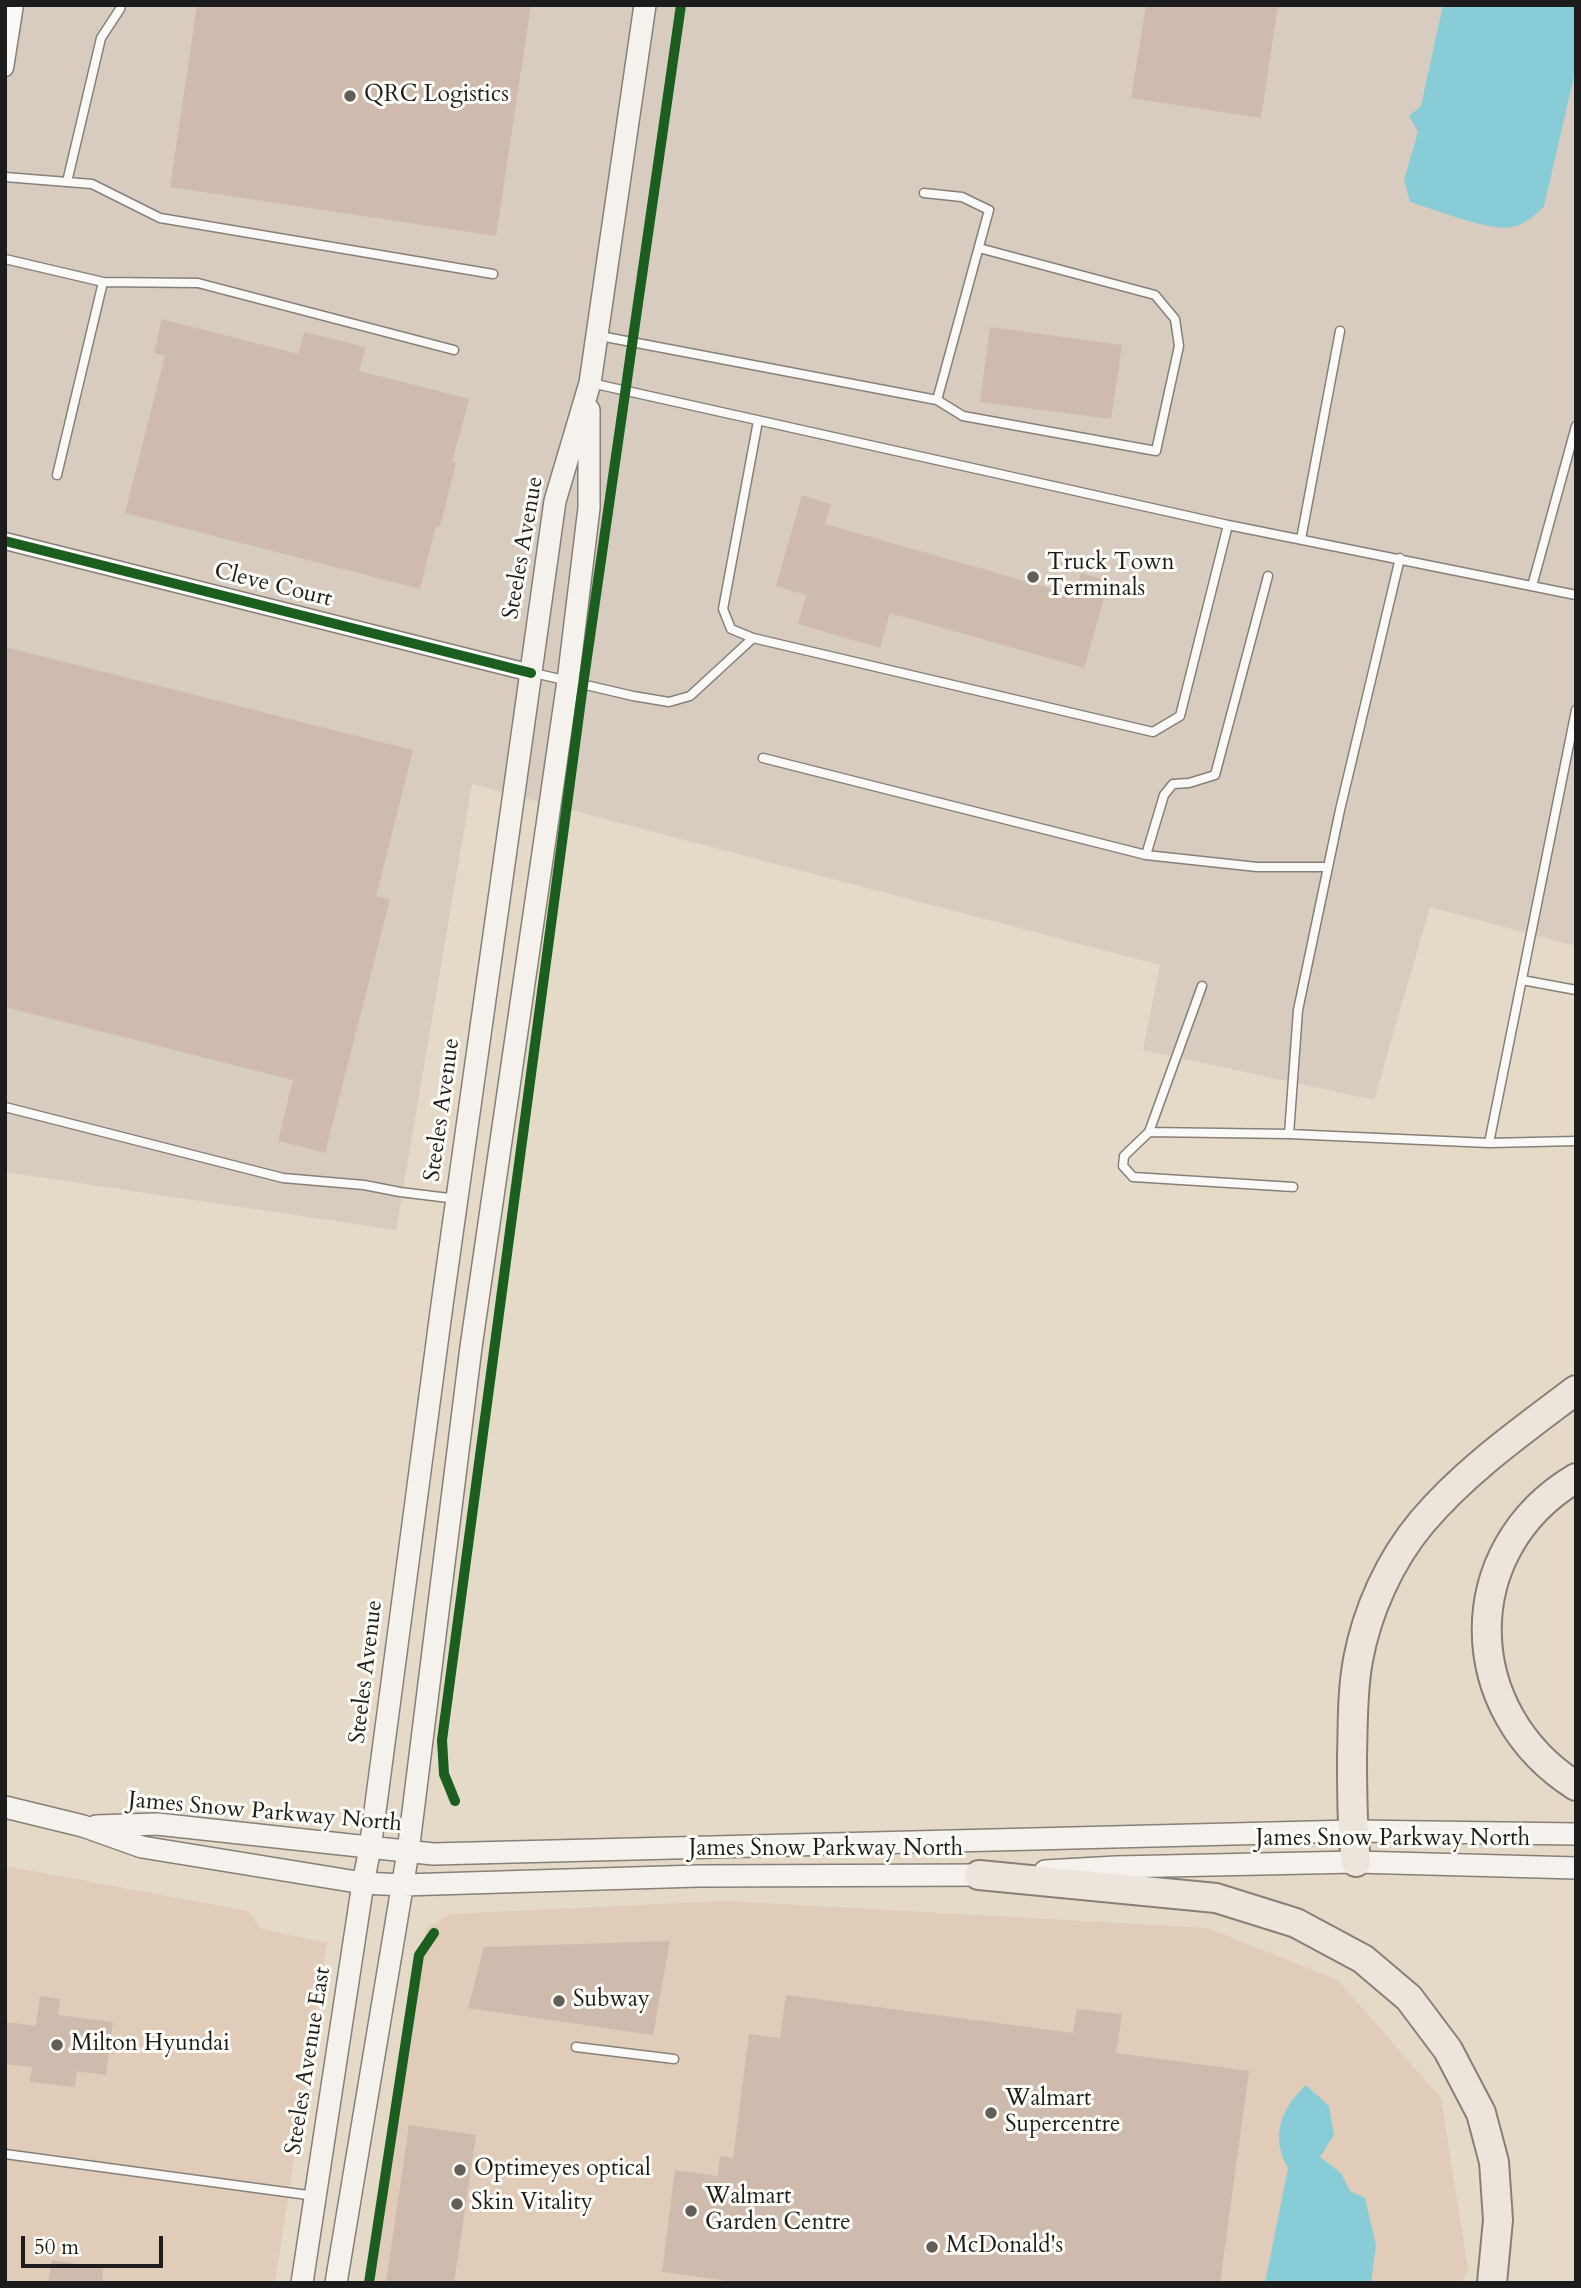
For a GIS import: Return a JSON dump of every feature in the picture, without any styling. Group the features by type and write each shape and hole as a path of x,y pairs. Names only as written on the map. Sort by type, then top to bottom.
{"highway":[{"path":"1356,1863 1352,1830 1353,1705 1358,1660 1370,1614 1389,1572 1422,1523 1468,1474 1576,1390"},
{"path":"1576,1478 1542,1503 1507,1549 1488,1605 1487,1644 1494,1683 1509,1719 1532,1751 1546,1765 1576,1786"},
{"path":"978,1875 1216,1898 1296,1923 1363,1959 1409,1998 1448,2050 1481,2113 1494,2162 1498,2220 1492,2283"}],"main road":[{"name":"Steeles Avenue","path":"408,1852 471,1347 568,681 589,508 590,383 645,5"},
{"name":"Steeles Avenue","path":"370,1849 457,1199 555,501 590,383"},
{"name":"James Snow Parkway North","path":"5,1807 83,1826 142,1847 363,1883 403,1885 698,1876 978,1875 1116,1867 1356,1863 1576,1868"},
{"name":"James Snow Parkway North","path":"83,1826 157,1824 433,1854 1352,1830 1576,1834"},
{"name":"Steeles Avenue East","path":"302,2283 370,1849"},
{"path":"336,2283 408,1852"}],"street":[{"path":"5,68 15,5"},
{"name":"Cleve Court","path":"5,541 531,673"}],"lane":[{"path":"68,182 101,38 121,5"},
{"path":"5,177 92,184 160,218 493,274"},
{"path":"924,193 961,197 989,210 937,400"},
{"path":"597,335 937,400 963,416 1156,451 1179,346 1175,319 1155,295 979,248"},
{"path":"5,259 103,282 198,284 454,350"},
{"path":"57,475 103,282"},
{"path":"1301,539 1340,331"},
{"path":"590,383 1228,525 1576,595"},
{"path":"758,421 723,609 731,629 753,638 1153,732 1180,716 1228,525"},
{"path":"1532,586 1576,426"},
{"path":"1289,1134 1298,1010 1328,867 1400,558"},
{"path":"1146,855 1164,795 1173,784 1189,783 1215,775 1268,576"},
{"path":"531,673 669,702 690,696 753,638"},
{"path":"1489,1143 1576,710"},
{"path":"763,758 1146,855 1257,867 1328,867"},
{"path":"1522,980 1576,990"},
{"path":"1202,986 1149,1132 1124,1156 1124,1166 1133,1177 1293,1187"},
{"path":"5,1107 283,1178 364,1185 457,1199"},
{"path":"1149,1132 1289,1134 1489,1143 1576,1141"},
{"path":"576,2047 674,2059"},
{"path":"5,2154 315,2196"}],"shaded area":[{"path":"5,5 1576,5 1576,946 1430,907 1374,1100 1143,1050 1160,965 472,784 396,1230 5,1172"},
{"path":"5,1866 248,1911 261,1929 327,1943 275,2283 5,2283"},
{"path":"726,1901 1207,1928 1338,1980 1441,2098 1468,2269 1462,2283 364,2283 426,1929 450,1914"}],"water":[{"path":"1443,5 1576,5 1576,68 1544,206 1530,219 1516,226 1502,228 1476,223 1410,202 1404,180 1418,132 1409,116 1421,106"},
{"path":"1306,2085 1329,2106 1334,2135 1320,2157 1341,2173 1350,2191 1365,2198 1376,2245 1371,2283 1265,2283 1288,2168 1280,2145 1281,2124 1290,2103"}],"building":[{"name":"QRC Logistics","path":"197,5 531,5 496,236 170,187"},
{"path":"1146,5 1278,5 1261,118 1131,98"},
{"path":"162,319 298,354 304,332 366,347 359,371 469,399 452,462 456,463 440,527 436,526 420,589 125,513 165,356 154,353"},
{"path":"990,327 1122,345 1111,419 980,402"},
{"path":"802,495 831,504 825,524 1074,595 1081,573 1109,581 1084,668 890,613 880,648 798,624 806,595 776,586"},
{"path":"5,647 413,750 376,896 390,899 325,1153 278,1141 293,1080 5,1007"},
{"path":"670,1941 653,2035 468,2008 484,1947"},
{"name":"Walmart Supercentre","path":"786,1995 1073,2033 1077,2009 1122,2014 1116,2053 1249,2071 1220,2283 744,2283 662,2272 675,2170 718,2176 720,2156 733,2158 749,2034 780,2038"},
{"name":"Milton Hyundai","path":"40,1996 60,1999 58,2015 113,2022 106,2075 77,2071 75,2087 30,2082 32,2067 5,2064 5,2022 36,2026"},
{"path":"409,2125 476,2135 454,2283 386,2283"},
{"path":"52,2260 103,2268 102,2283 48,2283"}],"cycle path":[{"path":"455,1801 444,1774 442,1740 583,685 681,5"},
{"path":"5,541 531,673"},
{"path":"369,2283 419,1955 434,1933"}],"place":[{"name":"QRC Logistics","path":"350,96"},
{"name":"Truck Town Terminals","path":"1033,577"},
{"name":"Subway","path":"559,2001"},
{"name":"Milton Hyundai","path":"57,2045"},
{"name":"Walmart Supercentre","path":"991,2113"},
{"name":"Optimeyes optical","path":"460,2170"},
{"name":"Skin Vitality","path":"457,2204"},
{"name":"Walmart Garden Centre","path":"691,2211"},
{"name":"McDonald's","path":"932,2247"}]}
